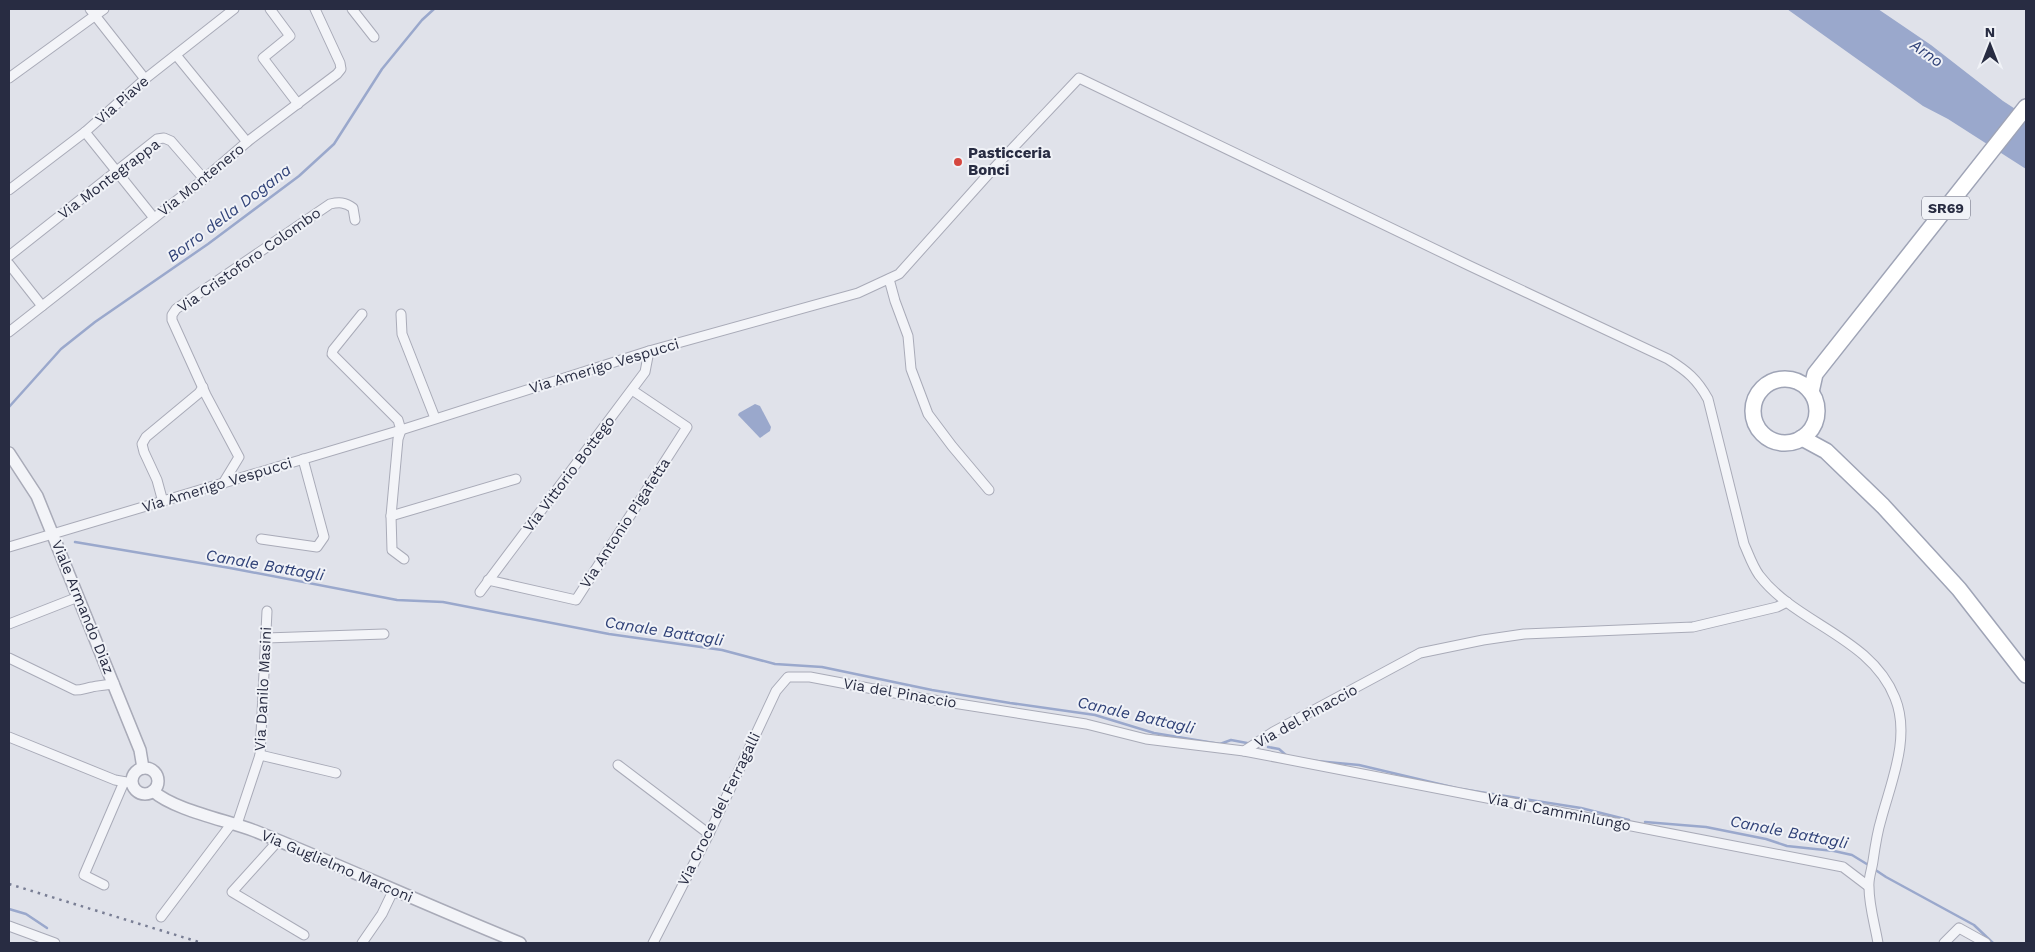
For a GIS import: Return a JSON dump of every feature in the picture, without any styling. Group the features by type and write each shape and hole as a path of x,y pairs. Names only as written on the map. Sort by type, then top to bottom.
{"main road":[{"name":"SR69","path":"1816,374 2026,107"},
{"path":"1797,381 1816,374"},
{"path":"1811,392 1816,374"},
{"path":"1786,379 1797,381 1811,392 1817,410 1816,420 1807,433 1786,443 1770,440 1762,434 1755,424 1752,414 1753,403 1765,385 1775,380 1786,379"},
{"path":"1807,433 1884,506 1959,589 2026,676"}],"street":[{"path":"9,78 92,12 104,9"},
{"name":"Via Piave","path":"9,190 85,132 145,79 234,9"},
{"path":"270,9 290,36 262,58 298,104"},
{"name":"Via Montenero","path":"9,332 204,179 247,142 337,74 341,69 315,9"},
{"path":"352,9 374,37"},
{"path":"92,12 145,79"},
{"path":"176,54 247,142"},
{"name":"Via Amerigo Vespucci","path":"9,548 222,485 649,352 858,292 889,279 899,274 993,169 1079,78 1668,359 1688,372 1701,386 1708,398 1744,544 1750,558 1760,576 1787,602"},
{"path":"85,132 154,218"},
{"name":"Via Montegrappa","path":"9,256 157,139 164,138 171,141 204,179"},
{"name":"Via Cristoforo Colombo","path":"222,485 239,457 203,387 172,320 172,315 176,309 330,204 339,202 348,204 353,208 354,220"},
{"path":"9,264 42,306"},
{"path":"889,279 908,336 911,369 928,414 989,490"},
{"path":"362,314 333,350 332,354 398,420 401,430 398,439 391,516 392,550 404,560"},
{"path":"401,314 402,334 435,418"},
{"name":"Via Vittorio Bottego","path":"480,592 645,372 649,352"},
{"path":"163,502 157,480 142,444 146,436 199,393 203,387"},
{"name":"Via Antonio Pigafetta","path":"488,580 576,600 687,427 632,390"},
{"name":"Viale Armando Diaz","path":"9,453 37,496 140,750 143,768"},
{"path":"260,539 317,547 324,537 303,459"},
{"path":"391,516 516,479"},
{"path":"9,624 78,597"},
{"path":"1787,602 1851,645 1870,661 1883,676 1896,698 1901,738 1898,758 1880,822 1868,886 1878,943"},
{"name":"Via del Pinaccio","path":"788,677 810,677 921,698 1086,724 1146,739 1244,751 1272,732 1420,653 1524,634 1693,627 1777,607 1787,602"},
{"name":"Via Danilo Masini","path":"161,916 234,824 260,755 267,611"},
{"path":"266,638 384,634"},
{"path":"9,658 75,690 103,687 112,680"},
{"name":"Via Croce del Ferragalli","path":"653,943 709,834 776,691 788,677"},
{"path":"9,737 115,780 128,782 140,793 149,794 153,791 158,782 156,774 151,769 143,768 134,773 128,782 84,875 104,885"},
{"name":"Via di Camminlungo","path":"1244,751 1843,867 1868,886"},
{"path":"260,755 336,773"},
{"path":"618,764 709,834"},
{"name":"Via Guglielmo Marconi","path":"153,791 163,800 278,841 520,943"},
{"path":"278,841 232,892 304,934"},
{"path":"362,943 382,914 394,891"},
{"path":"9,926 55,943"},
{"path":"1944,943 1958,928 1986,943"}],"water":[{"name":"Arno","path":"1787,9 1878,9 1931,45 2003,101 2026,116 2026,169 1948,119 1923,106"},
{"path":"755,404 760,406 771,427 770,431 760,438 738,415"}],"waterway":[{"name":"Borro della Dogana","path":"9,407 61,349 95,322 208,244 299,176 334,144 382,69 422,20 434,9"},
{"name":"Canale Battagli","path":"75,542 230,568 397,600 443,602 609,634 722,650 775,664 822,667 932,690 1095,715 1154,733 1220,744 1231,740 1247,743"},
{"name":"Canale Battagli","path":"1268,747 1279,749 1287,756"},
{"name":"Canale Battagli","path":"1316,761 1359,765 1456,788"},
{"name":"Canale Battagli","path":"1461,789 1581,808 1629,820"},
{"name":"Canale Battagli","path":"1645,822 1706,827 1766,839 1787,846 1834,851 1852,855 1870,866"},
{"name":"Canale Battagli","path":"1874,869 1974,925 1993,943"},
{"path":"9,909 26,914 47,928"}],"railway":[{"path":"9,884 202,943"}],"place":[{"name":"Pasticceria Bonci","path":"958,162"}]}
